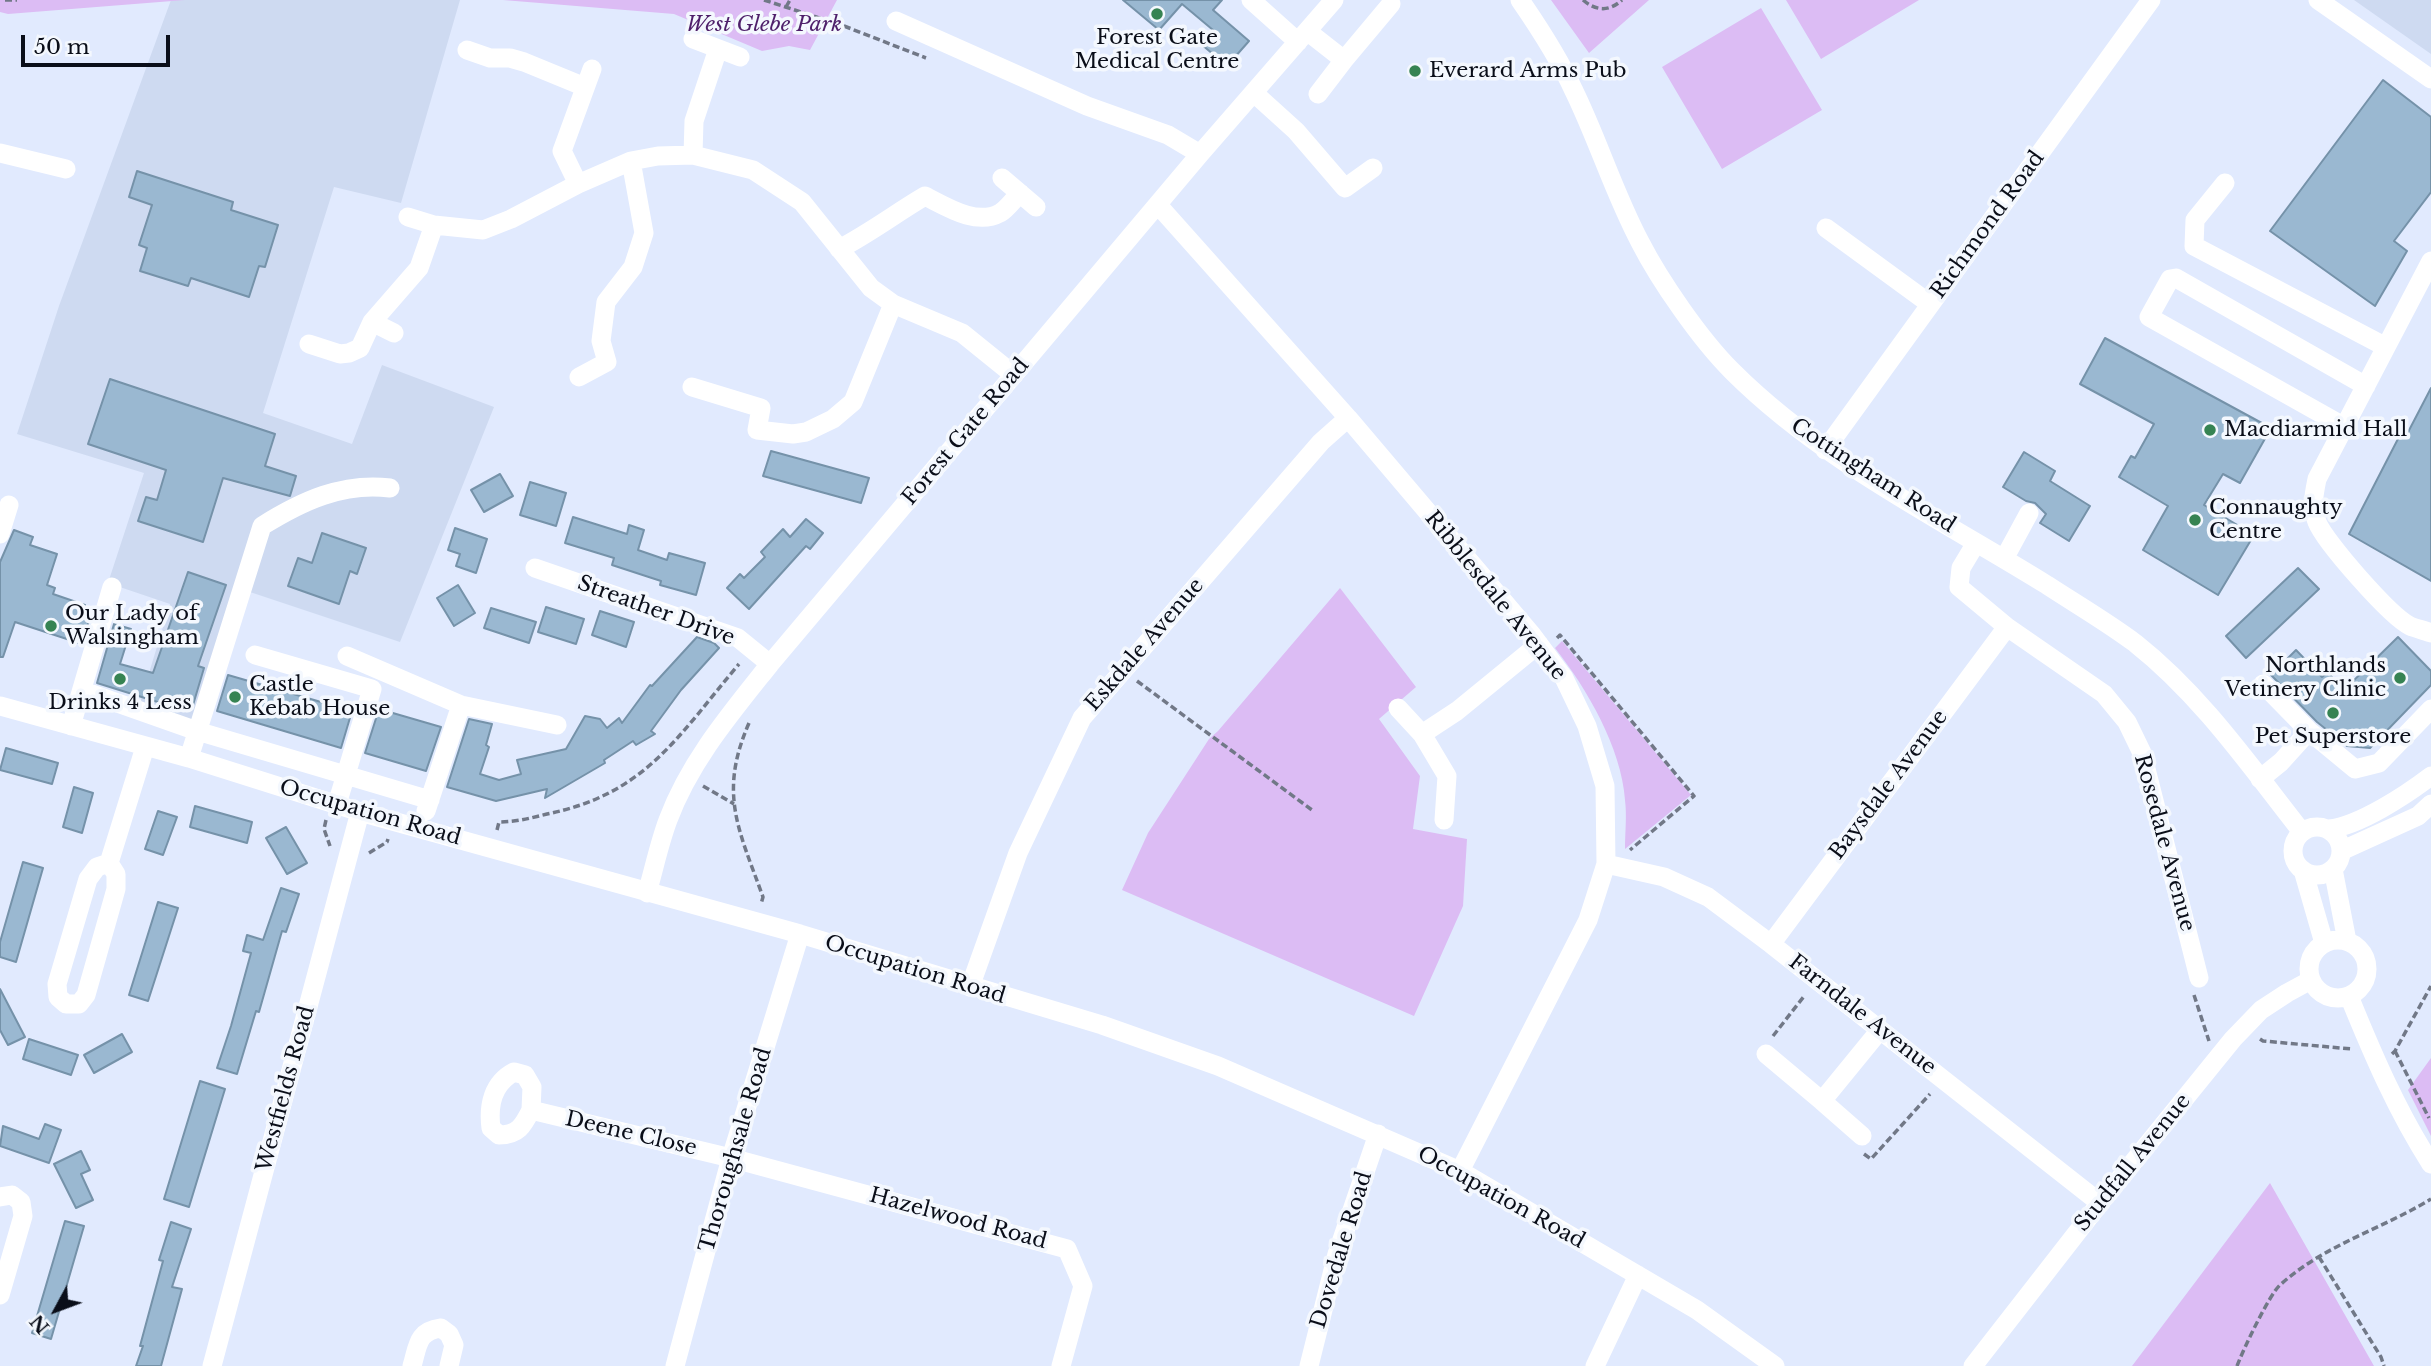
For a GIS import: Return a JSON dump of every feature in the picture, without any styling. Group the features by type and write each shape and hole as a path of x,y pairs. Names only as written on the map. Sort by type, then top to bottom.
{"street":[{"name":"Forest Gate Road","path":"647,893 668,821 689,776 748,691 1200,154 1334,0"},
{"name":"Cottingham Road","path":"1520,0 1552,47 1575,92 1640,242 1682,309 1730,369 1777,412 1825,450 2088,611 2136,644 2180,684 2224,730 2302,832"},
{"name":"Richmond Road","path":"1825,450 2151,0"},
{"path":"2318,0 2431,79"},
{"path":"1257,2 1302,37 1343,60"},
{"path":"1318,94 1343,60 1391,5"},
{"path":"896,22 1087,106 1168,135 1200,154"},
{"path":"693,39 740,57"},
{"path":"693,155 694,121 718,49"},
{"path":"467,50 491,58 510,58 552,73 588,78 562,151 578,184"},
{"path":"1254,93 1296,131 1345,188 1373,168"},
{"path":"0,153 66,169"},
{"path":"408,217 434,225 483,230 631,161 658,156 693,155 753,170 802,202 871,288 893,304 962,333 1014,375"},
{"path":"579,377 607,362 601,341 606,302 633,267 644,233 631,161"},
{"path":"1002,178 1036,207"},
{"path":"2225,183 2195,220 2194,246 2386,347"},
{"path":"839,249 872,232 892,215 925,196 961,213 985,218 1002,212 1020,193"},
{"name":"Ribblesdale Avenue","path":"1158,205 1348,418 1541,647 1568,684 1591,738 1605,786 1614,865 1460,1171"},
{"path":"309,344 340,354 360,348 372,322 419,268 434,225"},
{"path":"1826,228 1930,304"},
{"path":"2431,261 2317,479 2312,504 2317,522 2328,539 2387,608 2410,625 2431,633"},
{"path":"2344,427 2148,317 2170,279 2176,278 2366,386"},
{"path":"692,387 761,408 757,430 793,434 806,432 833,419 853,402 893,304"},
{"path":"372,322 394,333"},
{"name":"Eskdale Avenue","path":"970,987 1018,853 1082,718 1321,442 1348,418"},
{"path":"189,758 262,526 284,512 324,495 369,485 390,488"},
{"path":"0,534 9,505"},
{"path":"2004,559 2029,513"},
{"name":"Rosedale Avenue","path":"1976,543 1961,568 1959,586 2007,626 2104,694 2127,722 2141,753 2199,978"},
{"name":"Streather Drive","path":"535,568 738,638 770,664"},
{"path":"71,726 112,587"},
{"name":"Baysdale Avenue","path":"1771,944 2007,626"},
{"path":"1422,734 1541,647"},
{"path":"255,655 372,689 337,804"},
{"path":"347,656 461,705 557,725"},
{"path":"2263,684 2309,731 2355,769 2379,763 2431,709"},
{"path":"92,694 197,731 430,800"},
{"path":"420,828 461,705"},
{"name":"Occupation Road","path":"0,706 189,758 360,811 647,893 800,934 1102,1025 1218,1066 1460,1171 1697,1310 1775,1366"},
{"path":"1398,708 1422,734 1447,776 1444,820"},
{"path":"2260,779 2281,762 2309,731"},
{"path":"109,863 97,867 88,879 57,984 58,997 66,1004 79,1004 86,995 116,889 116,874 109,863 145,747"},
{"path":"2324,943 2303,870 2294,858 2297,837 2310,827 2344,828 2410,791 2431,776"},
{"path":"2341,851 2418,816 2431,804"},
{"name":"Westfields Road","path":"212,1366 360,811"},
{"path":"2303,870 2318,875 2333,869 2337,864 2341,851 2340,842 2329,829"},
{"name":"Farndale Avenue","path":"1614,865 1664,877 1708,897 1817,979 2100,1203"},
{"path":"2333,869 2347,941"},
{"name":"Thoroughsale Road","path":"675,1366 731,1158 800,934"},
{"path":"2332,940 2347,941 2361,951 2368,968 2363,985 2349,996 2331,998 2311,981 2309,972 2312,955 2324,943 2332,940"},
{"name":"Studfall Avenue","path":"1973,1366 2100,1203 2244,1028 2274,1001 2311,981"},
{"path":"2349,996 2376,1065 2431,1164"},
{"path":"1822,1101 1880,1030"},
{"path":"1766,1054 1862,1136"},
{"name":"Deene Close","path":"531,1110 731,1158"},
{"name":"Dovedale Road","path":"1309,1366 1338,1254 1378,1134"},
{"name":"Hazelwood Road","path":"731,1158 1067,1249 1083,1286 1061,1366"},
{"path":"0,1197 12,1195 21,1202 23,1216 0,1295"},
{"path":"1595,1366 1639,1275"},
{"path":"412,1366 421,1337 430,1329 441,1328 449,1334 454,1345 449,1366"}],"path":[{"path":"5,0 17,0"},
{"path":"764,0 844,26"},
{"path":"786,7 790,0"},
{"path":"1583,0 1599,9 1612,8 1622,0"},
{"path":"1541,647 1560,635 1694,796 1614,865"},
{"path":"490,848 499,822 571,810 607,796 630,782 658,760 752,649"},
{"path":"1124,671 1312,810"},
{"path":"748,691 762,705 738,749 734,804 738,831 763,897 753,922"},
{"path":"689,776 723,800 734,804"},
{"path":"2199,978 2191,984 2206,1037 2217,1059"},
{"path":"1766,1054 1774,1034 1817,979"},
{"path":"2376,1065 2395,1051 2431,986"},
{"path":"2244,1028 2263,1041 2351,1049 2368,1042"},
{"path":"2395,1051 2431,1123"},
{"path":"1862,1136 1856,1147 1871,1159 1943,1079"},
{"path":"2237,1366 2278,1286 2331,1249 2408,1213 2431,1199"},
{"path":"2319,1257 2384,1366"}],"shaded area":[{"path":"171,0 460,0 401,203 334,187 263,413 352,444 382,365 494,407 400,642 250,592 203,727 139,706 170,604 108,583 144,473 17,434 59,306"},
{"path":"2354,0 2431,0 2431,54"}],"green space":[{"path":"0,0 185,0 8,14 0,12"},
{"name":"West Glebe Park","path":"503,0 837,0 810,50 789,46 762,51 674,14"},
{"path":"1551,0 1649,0 1589,53"},
{"path":"1786,0 1919,0 1821,59"},
{"path":"1761,8 1822,110 1722,169 1662,67"},
{"path":"1340,588 1416,687 1379,719 1420,776 1413,829 1467,839 1463,906 1414,1016 1122,890 1148,833 1209,739"},
{"path":"1562,641 1691,795 1625,849 1626,806 1617,760 1610,739 1590,700 1555,648"},
{"path":"2431,1058 2431,1136 2408,1090"},
{"path":"2270,1183 2374,1366 2132,1366"}],"building":[{"path":"1123,0 1222,0 1213,10 1249,41 1227,66 1201,44 1213,30 1182,4 1159,30"},
{"path":"2383,80 2431,117 2431,192 2394,241 2407,251 2375,306 2270,231"},
{"path":"137,171 233,202 231,210 278,225 265,267 259,266 249,297 191,278 188,286 140,271 147,248 139,245 152,205 129,197"},
{"path":"2105,338 2271,428 2240,483 2223,474 2204,505 2254,535 2218,595 2143,550 2168,506 2119,477 2131,456 2135,458 2154,424 2080,384"},
{"path":"110,379 275,434 265,466 296,476 290,496 223,478 203,542 138,521 146,497 157,500 166,470 88,444"},
{"path":"2431,388 2431,581 2349,534 2400,435 2405,438"},
{"path":"771,451 869,478 861,503 763,476"},
{"path":"2024,452 2055,471 2050,481 2090,506 2069,541 2040,523 2046,514 2035,503 2026,501 2003,487"},
{"path":"500,474 513,496 484,512 471,490"},
{"path":"530,482 566,493 556,526 520,515"},
{"path":"573,517 627,534 629,525 644,530 638,550 667,560 669,553 705,563 696,595 660,585 661,581 612,565 614,558 565,543"},
{"path":"806,519 823,533 810,549 806,546 749,609 727,588 740,574 744,578 765,557 761,552 783,529 790,537"},
{"path":"455,528 487,539 476,573 456,566 460,554 448,550"},
{"path":"14,530 33,537 30,545 57,554 47,585 55,588 53,594 85,605 83,611 91,614 82,644 15,622 3,657 0,657 0,562"},
{"path":"322,533 366,548 357,574 350,571 339,604 288,586 298,558 312,563"},
{"path":"2298,568 2319,589 2246,658 2226,636"},
{"path":"188,572 226,585 198,666 204,668 193,705 183,702 180,709 97,683 114,624 131,629 120,664 153,673"},
{"path":"458,585 475,613 454,626 437,598"},
{"path":"546,607 584,619 576,644 538,632"},
{"path":"491,608 536,622 529,643 484,628"},
{"path":"600,611 634,622 626,647 592,635"},
{"path":"697,637 714,643 719,648 681,690 651,731 655,734 636,745 633,741 604,760 605,763 545,798 547,789 496,801 447,787 469,719 492,724 486,745 489,747 480,774 499,780 521,774 517,760 566,749 585,716 600,719 607,728 619,718 622,723 650,685 652,686"},
{"path":"2398,637 2431,671 2431,685 2370,748 2347,746 2317,722 2271,675 2296,650 2322,677 2328,672 2343,691"},
{"path":"228,675 352,711 341,748 217,711"},
{"path":"379,709 441,727 426,771 365,753"},
{"path":"6,748 58,763 52,784 0,770"},
{"path":"74,787 93,793 82,833 63,827"},
{"path":"195,806 252,822 247,843 190,827"},
{"path":"158,811 177,817 163,855 145,849"},
{"path":"286,827 307,863 287,874 266,838"},
{"path":"23,862 43,868 16,962 0,957 0,942"},
{"path":"281,888 299,894 286,932 282,931 259,1012 256,1011 237,1074 217,1068 251,953 243,951 247,935 263,940"},
{"path":"158,902 178,908 148,1001 129,995"},
{"path":"0,989 25,1037 8,1045 0,1030"},
{"path":"122,1034 132,1052 94,1073 84,1055"},
{"path":"29,1039 78,1055 71,1075 23,1059"},
{"path":"200,1081 225,1089 189,1207 164,1199"},
{"path":"45,1124 61,1130 49,1163 0,1146 3,1126 39,1139"},
{"path":"81,1151 90,1170 81,1174 93,1200 76,1208 54,1164"},
{"path":"65,1221 84,1226 51,1339 32,1333"},
{"path":"171,1222 191,1229 172,1287 182,1289 161,1366 136,1366 163,1261 159,1260"}],"place":[{"name":"Forest Gate Medical Centre","path":"1157,14"},
{"name":"Everard Arms Pub","path":"1415,71"},
{"name":"Macdiarmid Hall","path":"2210,430"},
{"name":"Connaughty Centre","path":"2195,520"},
{"name":"Our Lady of Walsingham","path":"51,626"},
{"name":"Northlands Vetinery Clinic","path":"2400,678"},
{"name":"Drinks 4 Less","path":"120,679"},
{"name":"Castle Kebab House","path":"235,697"},
{"name":"Pet Superstore","path":"2333,713"}]}
